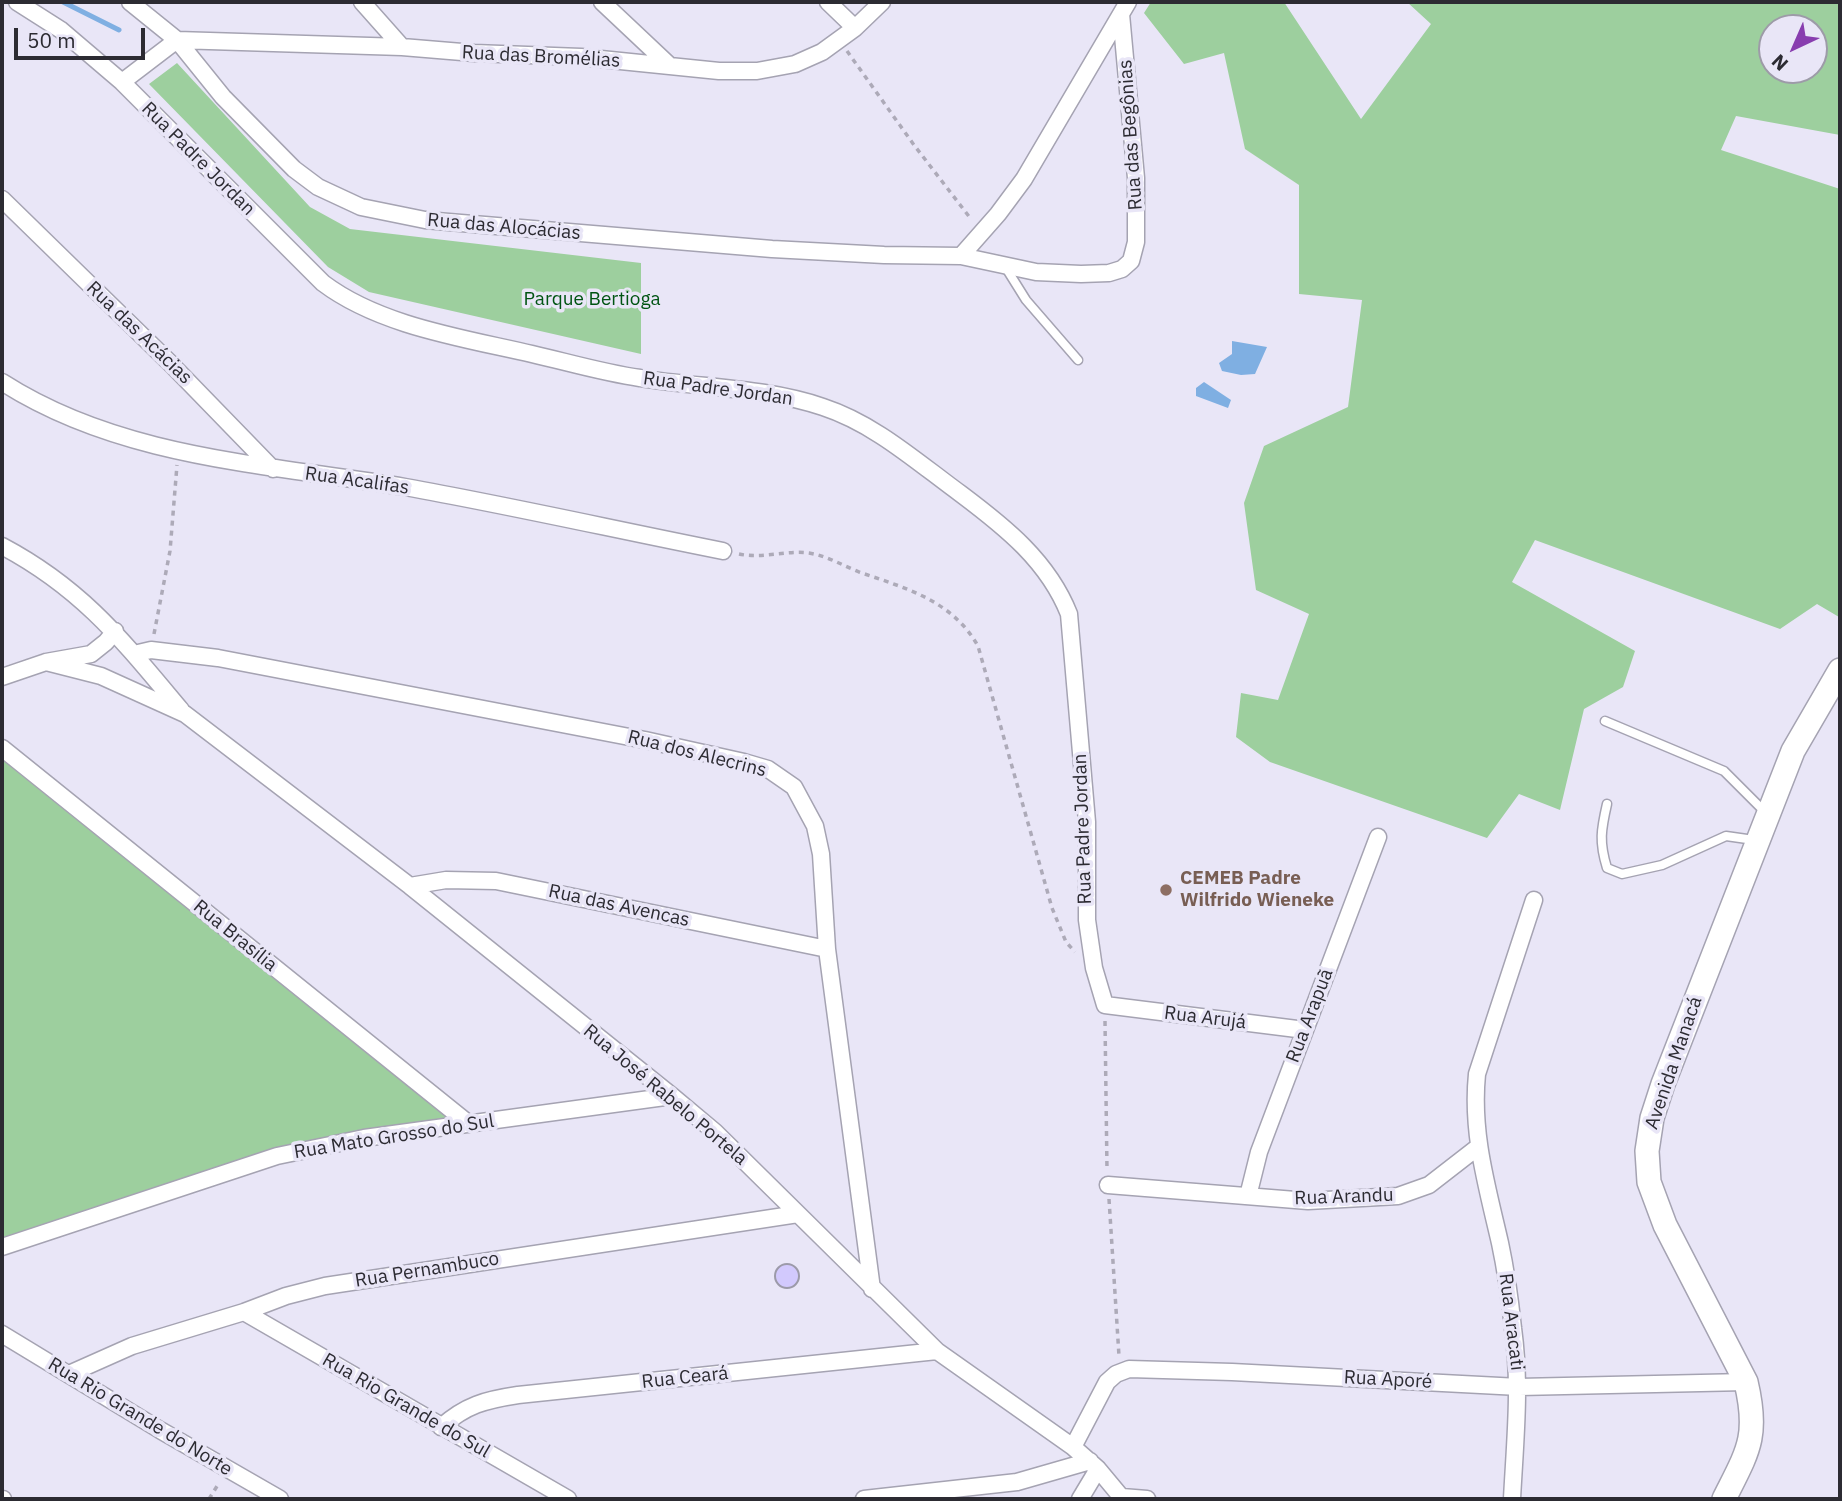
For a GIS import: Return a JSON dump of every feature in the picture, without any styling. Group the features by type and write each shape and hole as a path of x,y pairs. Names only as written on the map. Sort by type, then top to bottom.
{"street":[{"name":"Rua Padre Jordan","path":"17,2 61,30 122,82 323,283 350,301 388,317 460,337 638,378 735,389 820,405 847,415 905,452 999,522 1026,548 1060,591 1069,614 1087,822 1087,920 1094,968 1105,1005"},
{"name":"Rua das Alocácias","path":"130,2 177,40 223,97 294,169 318,187 361,207 425,220 619,237 884,255 961,256"},
{"path":"362,2 402,47"},
{"path":"602,2 670,66"},
{"path":"828,2 855,28"},
{"name":"Rua das Bromélias","path":"177,40 402,47 581,57 719,71 757,71 795,64 822,52 855,28 882,2"},
{"path":"1005,265 961,256 1005,206 1024,179 1125,8"},
{"name":"Rua das Begônias","path":"1005,265 1036,272 1109,273 1126,267 1133,257 1136,242 1136,178 1125,8"},
{"path":"122,82 177,40"},
{"name":"Rua das Acácias","path":"2,199 274,469"},
{"name":"Rua Acalifas","path":"2,382 52,411 99,430 178,451 274,469 405,487 723,551"},
{"path":"2,546 37,565 115,631 185,715"},
{"path":"2,677 46,662 91,654 115,631"},
{"name":"Rua dos Alecrins","path":"134,654 151,650 218,658 592,730 744,762 768,769 794,787 815,826 821,854 827,949 872,1289"},
{"path":"46,662 101,676 185,715"},
{"name":"Avenida Manacá","path":"1724,1499 1751,1440 1753,1410 1746,1382 1665,1224 1649,1182 1647,1151 1652,1118 1663,1083 1793,751 1840,670"},
{"name":"Rua José Rabelo Portela","path":"185,715 410,886 673,1096 715,1132 937,1351 1073,1447 1094,1465 1122,1498"},
{"name":"Rua Brasília","path":"2,748 469,1124"},
{"name":"Rua Arapuã","path":"1248,1196 1259,1152 1378,837"},
{"name":"Rua das Avencas","path":"410,886 446,880 496,881 827,949"},
{"path":"1478,1147 1475,1096 1477,1074 1534,900"},
{"name":"Rua Arujá","path":"1105,1005 1305,1030"},
{"name":"Rua Mato Grosso do Sul","path":"2,1247 276,1156 364,1138 673,1096"},
{"name":"Rua Arandu","path":"1108,1185 1307,1201 1398,1196 1429,1185 1478,1147"},
{"name":"Rua Aracati","path":"1478,1147 1500,1246 1514,1328 1519,1387 1512,1499"},
{"name":"Rua Pernambuco","path":"69,1374 132,1346 325,1286 798,1214"},
{"name":"Rua Rio Grande do Sul","path":"244,1312 569,1499"},
{"name":"Rua Rio Grande do Norte","path":"2,1334 279,1499"},
{"name":"Rua Ceará","path":"441,1427 458,1412 473,1405 506,1397 937,1351"},
{"name":"Rua Aporé","path":"1073,1447 1107,1382 1116,1374 1129,1369 1519,1387 1746,1382"},
{"path":"864,1499 1017,1482 1094,1465"},
{"path":"1080,1499 1094,1465"},
{"path":"1122,1498 1147,1499"}],"lane":[{"path":"1005,265 1026,300 1079,360"},
{"path":"1605,720 1724,771 1768,815"},
{"path":"1607,804 1600,835 1602,853 1607,868 1622,874 1662,865 1726,836 1757,841"}],"path":[{"path":"839,39 914,145 981,232"},
{"path":"151,650 170,551 178,451"},
{"path":"723,551 743,555 807,553 831,559 928,597 950,611 969,630 978,646 1058,922 1066,942 1094,968"}],"green space":[{"path":"1151,2 1284,2 1361,119 1431,24 1407,2 1840,2 1840,135 1736,116 1721,150 1840,189 1839,617 1817,604 1780,629 1535,540 1512,582 1635,651 1623,687 1584,709 1560,810 1519,794 1487,838 1270,762 1236,737 1241,693 1278,700 1309,614 1256,590 1244,503 1264,446 1348,407 1362,300 1299,294 1299,185 1245,149 1224,53 1184,64 1144,13"},
{"name":"Parque Bertioga","path":"177,63 310,207 350,229 641,263 641,354 369,292 328,267 149,84"},
{"path":"2,745 469,1124 377,1136 203,1180 2,1248"}],"water":[{"path":"1232,341 1267,347 1255,374 1241,375 1222,371 1219,363 1232,354"},
{"path":"1204,382 1231,400 1228,408 1196,396 1196,388"}],"building":[{"path":"787,1264 798,1271 799,1276 792,1287 787,1288 776,1281 775,1276 782,1265"}],"waterway":[{"path":"63,2 119,30"}],"place":[{"name":"CEMEB Padre Wilfrido Wieneke","path":"1166,890"}]}
